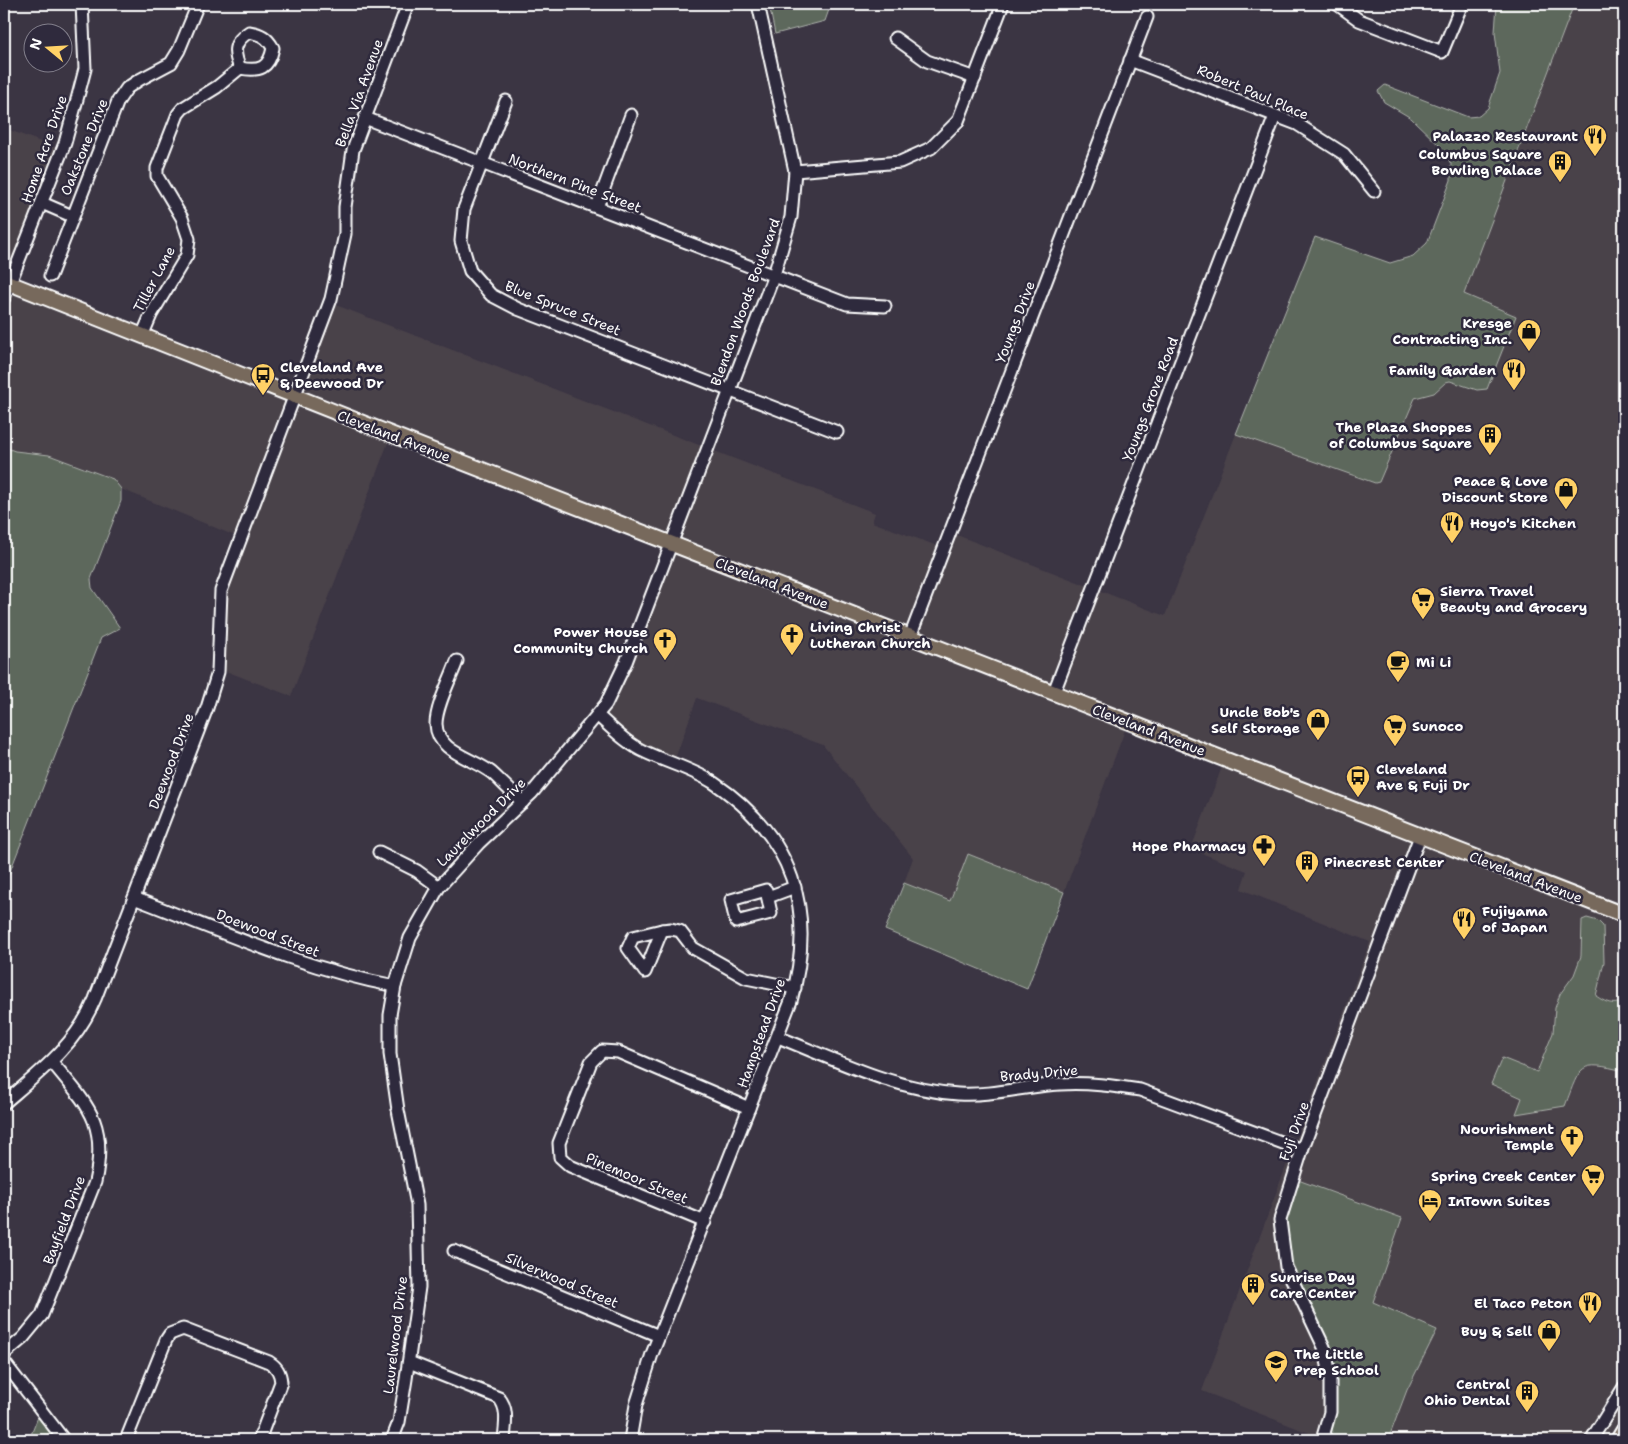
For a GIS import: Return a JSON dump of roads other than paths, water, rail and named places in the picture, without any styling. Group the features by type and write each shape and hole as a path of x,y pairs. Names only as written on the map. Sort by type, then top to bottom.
{"main road":[{"name":"Cleveland Avenue","path":"7,282 671,544 1624,915"},
{"path":"1618,1440 1624,1430"}],"street":[{"name":"Home Acre Drive","path":"4,298 7,282 42,203 65,143 85,69 82,4"},
{"name":"Oakstone Drive","path":"50,276 118,101 127,88 171,63 179,50 198,4"},
{"name":"Bella Via Avenue","path":"295,396 331,299 345,234 345,207 353,150 408,4"},
{"name":"Blendon Woods Boulevard","path":"671,544 774,275 791,217 795,170 758,4"},
{"path":"795,170 893,163 931,148 958,121 1003,4"},
{"path":"1337,4 1359,20 1442,52 1462,4"},
{"name":"Youngs Drive","path":"910,637 1147,17"},
{"path":"895,38 928,61 974,78"},
{"name":"Robert Paul Place","path":"1130,60 1297,124 1344,154 1374,190"},
{"name":"Tiller Lane","path":"142,336 151,315 187,255 190,239 182,218 160,183 157,168 178,114 183,108 217,87 240,68"},
{"name":"Blue Spruce Street","path":"506,101 464,209 461,241 470,271 491,294 518,309 837,432"},
{"path":"597,207 631,115"},
{"name":"Youngs Grove Road","path":"1054,692 1275,116"},
{"name":"Northern Pine Street","path":"365,118 848,304 884,306"},
{"name":"Oakstone Drive","path":"42,203 72,216"},
{"name":"Deewood Drive","path":"4,1103 52,1062 82,1027 91,1010 214,689 219,662 221,591 227,569 295,396"},
{"name":"Laurelwood Drive","path":"392,1440 399,1422 419,1287 417,1205 398,1110 390,1054 390,1015 395,986 410,938 439,887 479,843 522,802 606,704 626,662 671,544"},
{"path":"457,661 438,712 436,724 439,735 446,746 490,772 522,802"},
{"name":"Hampstead Drive","path":"597,715 636,747 701,775 740,802 769,832 795,887 801,943 799,972 795,988 778,1037 659,1336 636,1405 630,1440"},
{"name":"Fuji Drive","path":"1322,1440 1330,1412 1330,1374 1324,1347 1286,1267 1280,1220 1284,1202 1302,1150 1420,836"},
{"path":"379,852 417,871 439,887"},
{"path":"768,897 795,887"},
{"name":"Doewood Street","path":"134,898 310,966 348,977 395,986"},
{"path":"662,930 671,928 680,931 693,948 746,978 795,988"},
{"name":"Brady Drive","path":"778,1037 870,1074 938,1092 982,1094 1061,1084 1111,1085 1140,1090 1302,1150"},
{"name":"Pinemoor Street","path":"705,1222 570,1166 560,1156 559,1143 596,1056 610,1050 749,1108"},
{"name":"Bayfield Drive","path":"4,1354 23,1338 42,1315 95,1182 98,1167 99,1131 93,1116 85,1102 52,1062"},
{"name":"Silverwood Street","path":"454,1251 659,1336"},
{"path":"126,1440 166,1340 176,1330 190,1330 269,1362 280,1373 281,1382 259,1440"},
{"path":"4,1362 64,1440"},
{"path":"409,1362 493,1395 503,1403 506,1415 504,1440"},
{"path":"1591,1440 1624,1387"}],"place":[{"name":"Palazzo Restaurant","path":"1595,157"},
{"name":"Columbus Square Bowling Palace","path":"1560,183"},
{"name":"Kresge Contracting Inc.","path":"1529,352"},
{"name":"Family Garden","path":"1514,391"},
{"name":"Cleveland Ave & Deewood Dr","path":"263,396"},
{"name":"The Plaza Shoppes of Columbus Square","path":"1490,456"},
{"name":"Peace & Love Discount Store","path":"1566,510"},
{"name":"Hoyo's Kitchen","path":"1452,544"},
{"name":"Sierra Travel Beauty and Grocery","path":"1423,620"},
{"name":"Living Christ Lutheran Church","path":"792,656"},
{"name":"Power House Community Church","path":"665,661"},
{"name":"Mi Li","path":"1398,683"},
{"name":"Uncle Bob's Self Storage","path":"1318,741"},
{"name":"Sunoco","path":"1395,747"},
{"name":"Cleveland Ave & Fuji Dr","path":"1358,798"},
{"name":"Hope Pharmacy","path":"1264,867"},
{"name":"Pinecrest Center","path":"1307,883"},
{"name":"Fujiyama of Japan","path":"1464,940"},
{"name":"Nourishment Temple","path":"1572,1158"},
{"name":"Spring Creek Center","path":"1593,1197"},
{"name":"InTown Suites","path":"1430,1222"},
{"name":"Sunrise Day Care Center","path":"1253,1306"},
{"name":"El Taco Peton","path":"1590,1324"},
{"name":"Buy & Sell","path":"1549,1352"},
{"name":"The Little Prep School","path":"1276,1383"},
{"name":"Central Ohio Dental","path":"1527,1413"}]}
